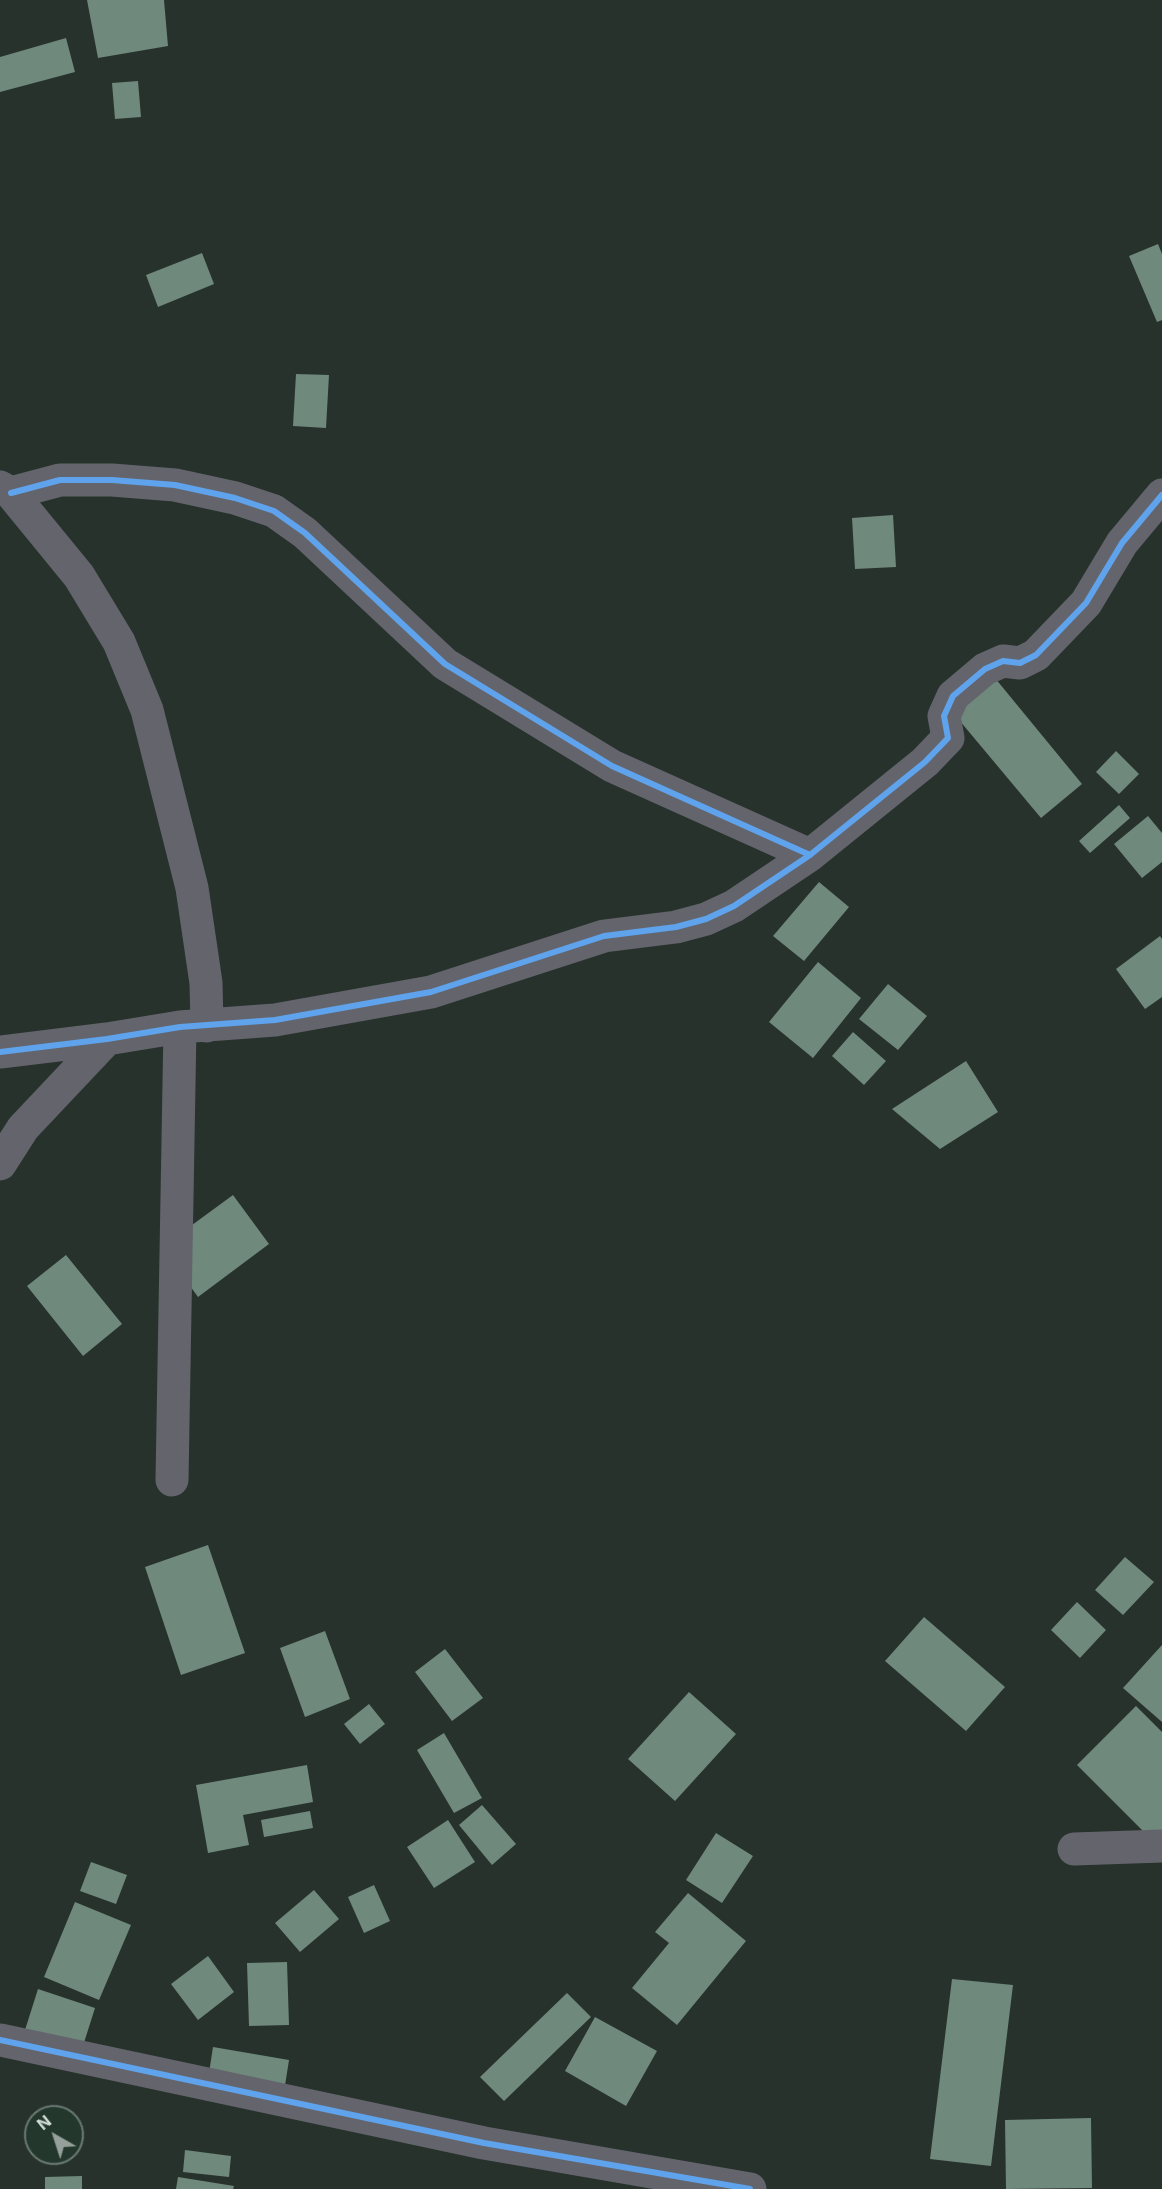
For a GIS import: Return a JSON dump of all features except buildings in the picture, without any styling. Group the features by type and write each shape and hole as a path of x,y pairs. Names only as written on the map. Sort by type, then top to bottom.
{"street":[{"path":"172,1480 193,1027 206,983 192,888 147,710 119,642 79,576 6,490 60,480 112,480 175,485 235,498 274,511 305,533 445,664 612,766 810,855"},
{"path":"0,1052 193,1027 275,1020 431,992 604,936 676,927 706,919 734,906 810,855 924,762 948,738 944,716 953,696 985,669 1003,661 1020,663 1036,655 1086,603 1122,543 1162,495"},
{"path":"0,1164 23,1128 107,1039"},
{"path":"1074,1849 1162,1846"},
{"path":"0,2040 484,2143 750,2189"}],"cycle path":[{"path":"11,493 60,480 112,480 175,485 235,498 274,511 305,533 445,664 612,766 810,855"},
{"path":"0,1052 107,1039 180,1027 275,1020 431,992 604,936 676,927 706,919 734,906 810,855 925,762 948,738 944,716 953,696 985,669 1003,661 1020,663 1036,655 1086,603 1122,543 1162,495"},
{"path":"0,2040 484,2143 750,2189"}]}
